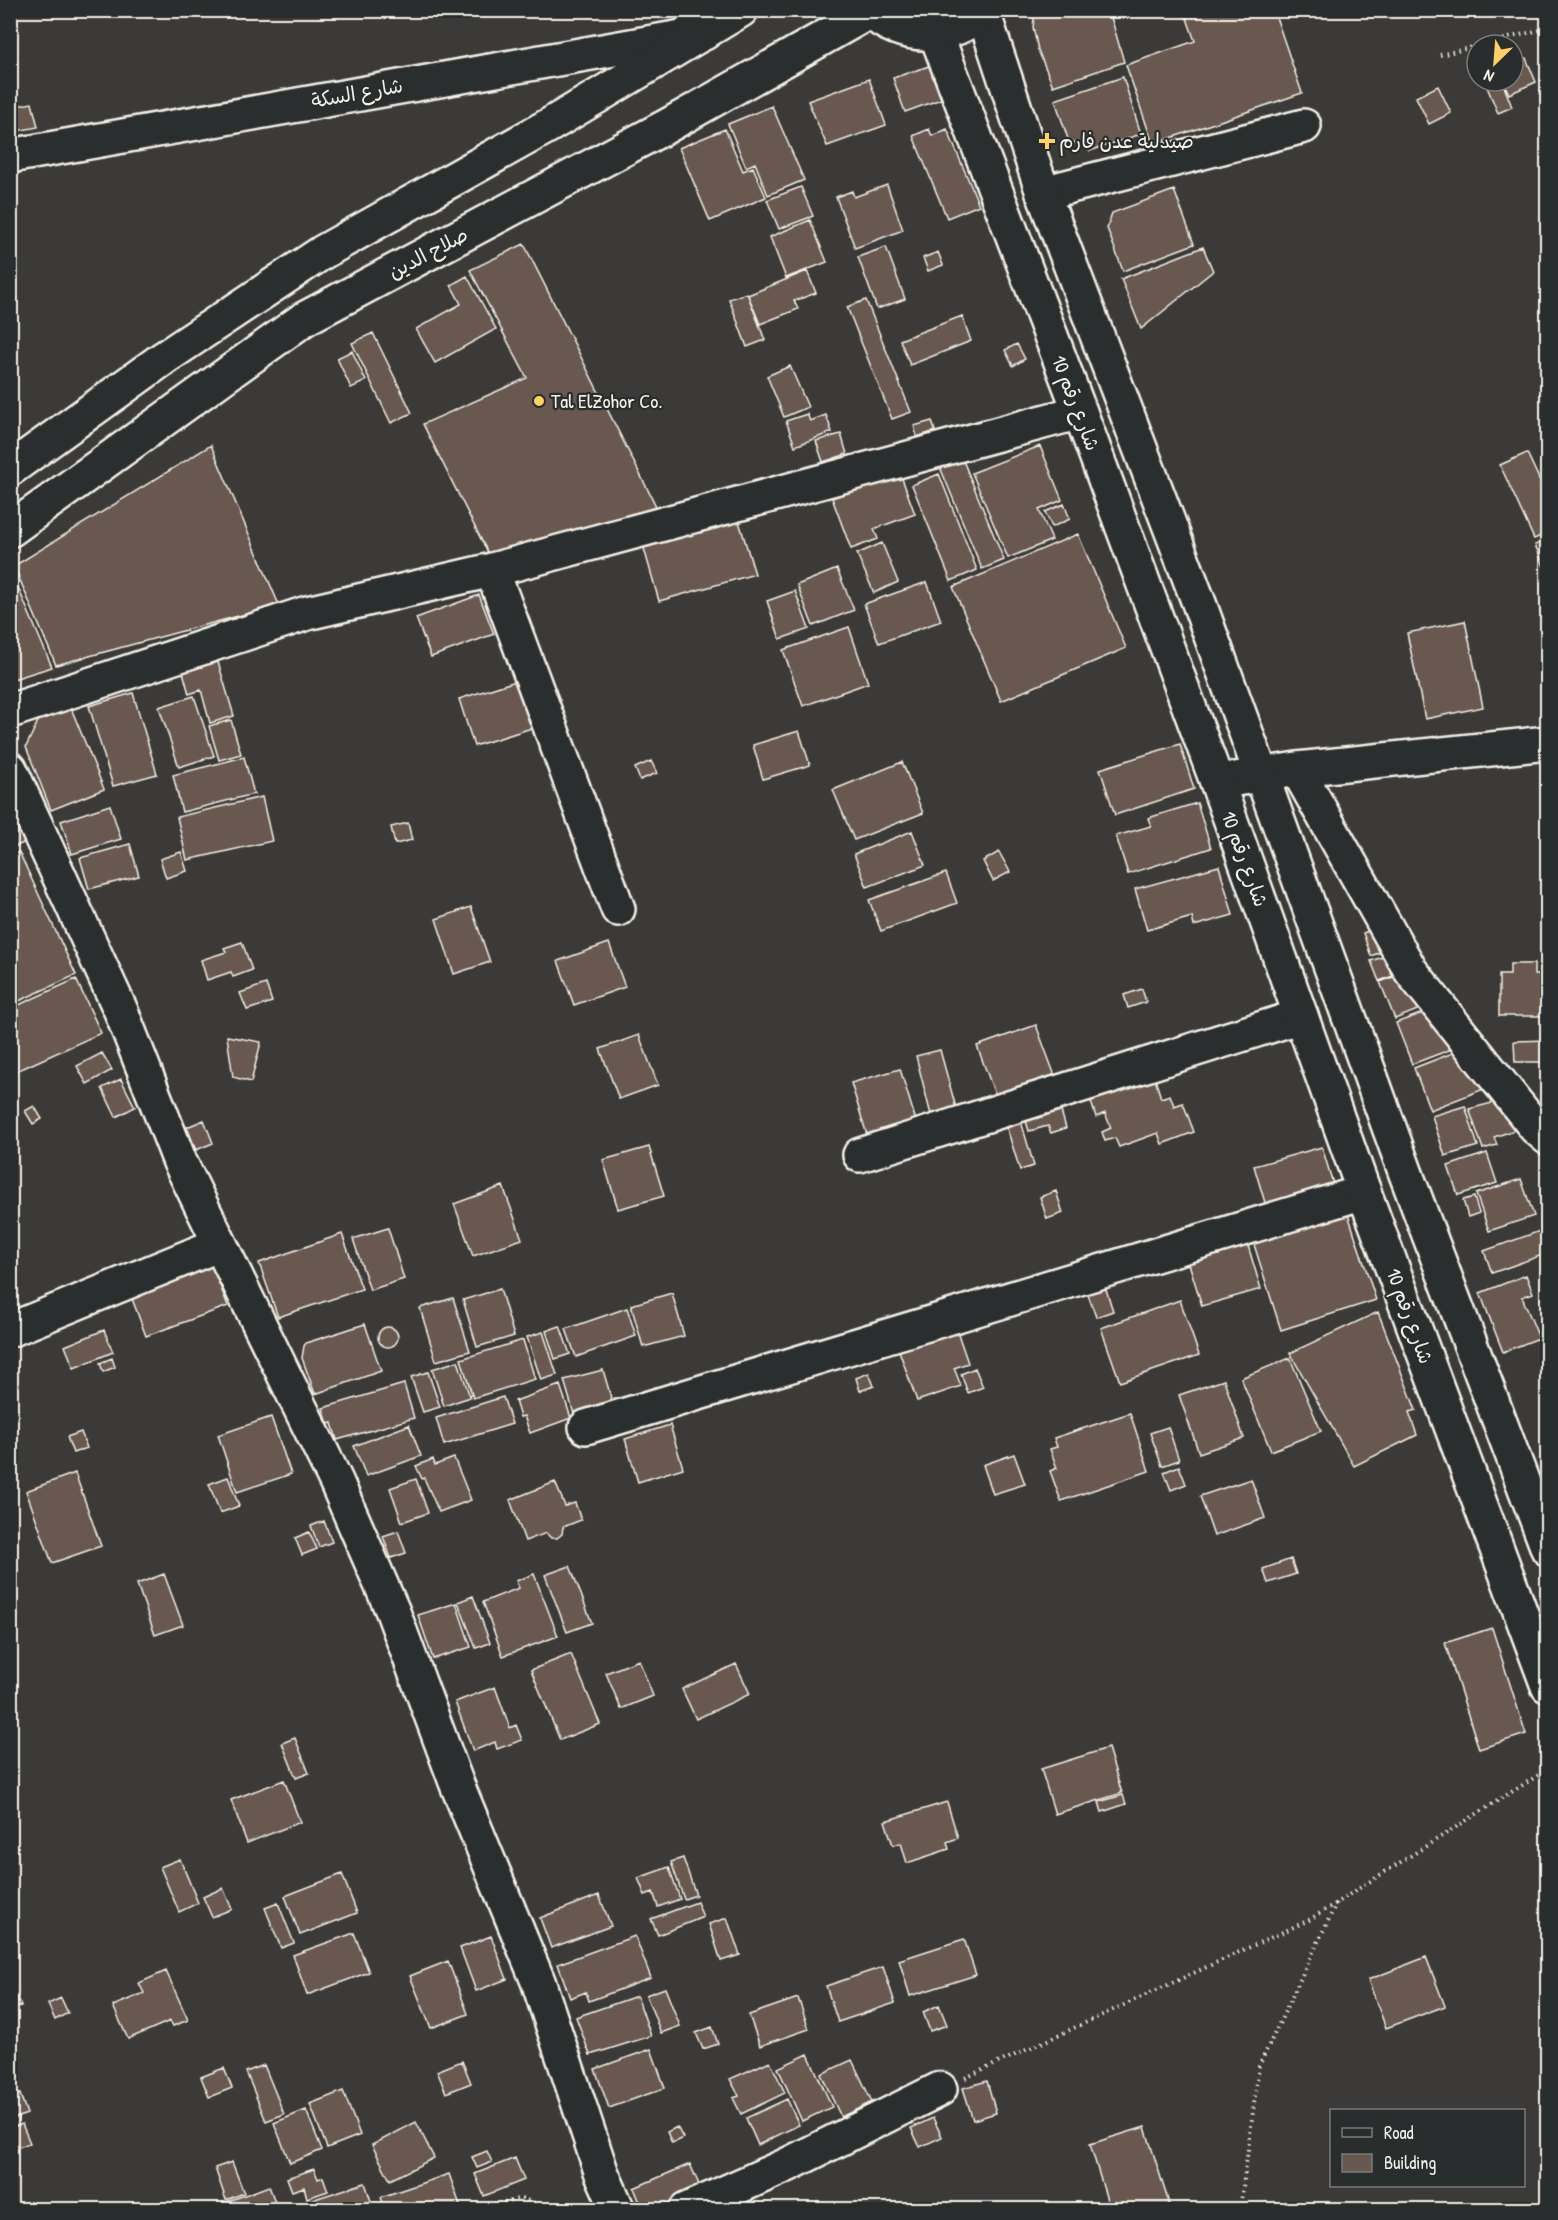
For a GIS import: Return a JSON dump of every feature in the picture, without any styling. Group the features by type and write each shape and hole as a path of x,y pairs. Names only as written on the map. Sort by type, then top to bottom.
{"main road":[{"path":"10,469 164,358 323,252 548,126 698,22 741,10"},
{"path":"868,11 881,22 907,33 936,34 961,27 984,11 1043,193 1263,773 1402,1163 1548,1549"},
{"name":"صلاح الدين","path":"10,530 304,319 667,126 868,11"},
{"name":"شارع السكة","path":"10,156 698,22"},
{"name":"شارع رقم 10","path":"936,34 1080,412 1217,782 1364,1192 1548,1686"},
{"path":"1043,193 1304,126"},
{"path":"10,711 308,612 492,570 1080,412"},
{"path":"492,570 618,909"},
{"path":"1217,782 1263,773 1548,743"},
{"path":"10,769 121,1011 180,1162 336,1481 393,1612 456,1782 538,1981 602,2174 618,2210"},
{"path":"1297,769 1411,971 1536,1128 1548,1138"},
{"path":"860,1155 1301,1016"},
{"path":"586,1427 1364,1192"},
{"path":"10,1330 220,1244"},
{"path":"686,2210 787,2165 940,2089"}],"path":[{"path":"1525,34 1548,28"},
{"path":"1440,55 1465,49"},
{"path":"940,2089 1309,1920 1548,1769"},
{"path":"1240,2210 1259,2066 1338,1902"},
{"path":"481,2210 521,2198 555,2210"}],"building":[{"path":"1035,10 1109,10 1124,62 1053,86 1038,50 1033,27"},
{"path":"1184,10 1295,10 1276,17 1302,93 1153,144 1126,65 1195,41"},
{"path":"1525,58 1536,82 1525,87"},
{"path":"929,66 941,99 905,112 893,78"},
{"path":"1123,77 1141,134 1090,151 1068,139 1055,100"},
{"path":"869,79 886,125 827,146 808,101"},
{"path":"1438,86 1451,113 1429,124 1416,97"},
{"path":"1490,93 1507,93 1512,107 1498,113"},
{"path":"32,103 38,127 17,131 11,107"},
{"path":"772,106 804,180 768,195 755,163 746,167 728,124"},
{"path":"725,129 743,171 753,167 766,197 710,221 679,148"},
{"path":"929,129 932,136 947,129 979,205 947,218 913,136"},
{"path":"887,185 903,230 855,248 836,197 852,191 854,197"},
{"path":"801,187 813,216 779,229 767,200"},
{"path":"1174,190 1194,244 1123,271 1107,228 1112,213"},
{"path":"810,220 827,262 786,278 770,237"},
{"name":"Tal ElZohor Co.","path":"524,244 659,512 490,557 423,424 527,378 470,270"},
{"path":"886,247 905,299 877,309 858,257"},
{"path":"1203,247 1213,271 1141,329 1121,279"},
{"path":"938,252 943,265 928,271 923,258"},
{"path":"807,271 816,293 794,301 798,309 760,324 748,295"},
{"path":"467,276 496,329 435,363 416,329 461,304 451,285"},
{"path":"747,293 765,340 747,347 729,299"},
{"path":"866,300 911,412 892,419 847,307"},
{"path":"962,316 971,341 910,365 900,340"},
{"path":"373,333 412,413 391,423 352,343"},
{"path":"1017,344 1025,359 1013,366 1005,350"},
{"path":"352,351 366,381 351,388 337,358"},
{"path":"790,366 808,407 784,417 767,376"},
{"path":"807,414 810,421 826,415 832,432 795,446 786,421"},
{"path":"932,421 935,431 917,437 914,426"},
{"path":"841,434 847,454 823,462 816,441"},
{"path":"211,445 279,605 56,665 14,566"},
{"path":"1040,446 1062,500 1039,510 1052,540 1008,558 972,473"},
{"path":"1527,453 1548,498 1548,533 1534,539 1500,465"},
{"path":"962,458 1004,560 982,569 940,467"},
{"path":"900,473 915,514 874,529 878,539 851,549 832,498"},
{"path":"939,474 977,570 951,581 912,485"},
{"path":"1064,504 1070,519 1052,527 1045,512"},
{"path":"738,518 755,574 659,601 643,545"},
{"path":"1078,534 1126,648 1001,701 953,587"},
{"path":"1548,540 1548,576 1535,545"},
{"path":"882,543 898,582 874,593 857,554"},
{"path":"837,569 854,610 813,626 797,585"},
{"path":"10,571 52,667 10,680"},
{"path":"927,582 941,621 879,643 864,604"},
{"path":"795,591 809,629 780,639 767,601"},
{"path":"479,595 494,634 431,657 416,618"},
{"path":"1465,621 1483,707 1425,719 1407,633"},
{"path":"849,627 868,683 803,706 783,650"},
{"path":"218,662 234,716 210,723 201,690 189,694 183,672"},
{"path":"519,680 535,727 474,746 459,699"},
{"path":"133,693 157,774 113,786 89,706"},
{"path":"194,696 214,756 179,767 159,707"},
{"path":"71,708 104,789 51,810 26,747 38,721"},
{"path":"231,720 241,754 219,760 209,726"},
{"path":"799,731 810,765 763,779 753,745"},
{"path":"1180,744 1194,789 1115,815 1100,769"},
{"path":"244,757 254,794 182,812 173,775"},
{"path":"651,761 657,773 640,780 635,768"},
{"path":"902,762 923,813 854,840 833,790"},
{"path":"262,797 272,841 187,860 177,817"},
{"path":"10,800 30,840 10,849"},
{"path":"1197,803 1211,848 1128,874 1116,836 1151,826 1148,818"},
{"path":"110,805 121,839 72,854 61,821"},
{"path":"408,823 412,840 395,844 391,827"},
{"path":"912,831 925,865 867,887 854,854"},
{"path":"130,844 139,876 89,889 80,858"},
{"path":"19,852 76,975 10,1005 10,856"},
{"path":"181,852 187,871 166,878 160,859"},
{"path":"999,852 1010,872 993,881 983,861"},
{"path":"1219,866 1233,915 1194,926 1192,917 1147,930 1135,889"},
{"path":"946,873 957,903 881,931 869,900"},
{"path":"471,907 490,962 454,974 436,919"},
{"path":"1383,926 1391,948 1371,956 1363,933"},
{"path":"242,942 252,970 233,977 231,972 207,980 201,960 226,952 224,948"},
{"path":"609,943 625,987 574,1005 558,961"},
{"path":"1394,953 1401,973 1379,981 1371,961"},
{"path":"1510,964 1534,964 1534,975 1548,975 1548,1016 1499,1016 1499,975 1510,975"},
{"path":"1404,973 1425,1007 1395,1019 1380,982"},
{"path":"76,979 101,1033 10,1074 10,1009"},
{"path":"266,984 272,1002 247,1010 240,993"},
{"path":"1142,989 1146,1002 1128,1008 1124,995"},
{"path":"1431,1010 1441,1035 1451,1032 1457,1047 1412,1064 1396,1023"},
{"path":"1036,1025 1055,1076 996,1097 977,1046"},
{"path":"639,1035 658,1085 619,1099 600,1049"},
{"path":"227,1036 261,1042 251,1082 233,1077"},
{"path":"1547,1040 1547,1062 1515,1062 1514,1041"},
{"path":"940,1050 956,1108 931,1115 916,1056"},
{"path":"1458,1051 1463,1065 1471,1062 1489,1087 1430,1110 1414,1068"},
{"path":"102,1053 112,1070 87,1084 77,1066"},
{"path":"900,1069 916,1121 867,1135 851,1083"},
{"path":"1154,1076 1161,1098 1170,1095 1174,1106 1183,1103 1194,1132 1162,1144 1158,1133 1119,1147 1115,1138 1105,1141 1102,1132 1111,1128 1105,1113 1096,1117 1090,1099"},
{"path":"121,1079 135,1107 116,1117 102,1088"},
{"path":"1503,1100 1521,1128 1494,1137 1497,1145 1483,1149 1469,1109"},
{"path":"1058,1101 1066,1128 1051,1133 1048,1126 1029,1131 1023,1111"},
{"path":"34,1106 42,1119 33,1124 25,1111"},
{"path":"1465,1106 1478,1146 1445,1156 1432,1116"},
{"path":"1020,1118 1034,1166 1020,1170 1005,1122"},
{"path":"204,1120 213,1143 196,1150 187,1127"},
{"path":"649,1147 664,1196 618,1209 603,1160"},
{"path":"1322,1147 1334,1187 1266,1206 1254,1166"},
{"path":"1487,1153 1497,1183 1458,1195 1448,1166"},
{"path":"1521,1179 1534,1216 1489,1231 1476,1194"},
{"path":"503,1186 522,1239 473,1256 454,1204"},
{"path":"1056,1191 1063,1213 1047,1219 1040,1197"},
{"path":"1474,1197 1479,1213 1468,1217 1463,1200"},
{"path":"1345,1205 1376,1300 1281,1330 1251,1235"},
{"path":"388,1228 404,1279 370,1290 353,1239"},
{"path":"1540,1231 1548,1253 1492,1273 1484,1251"},
{"path":"342,1234 362,1289 278,1317 259,1263"},
{"path":"1246,1239 1261,1289 1202,1306 1187,1257"},
{"path":"212,1265 228,1306 146,1336 131,1296"},
{"path":"1526,1275 1533,1293 1522,1297 1539,1338 1503,1352 1480,1293"},
{"path":"1103,1280 1113,1311 1096,1317 1085,1286"},
{"path":"500,1289 514,1336 477,1347 463,1300"},
{"path":"672,1293 684,1336 643,1347 631,1305"},
{"path":"453,1298 470,1351 436,1361 420,1308"},
{"path":"1180,1300 1199,1355 1120,1382 1101,1328"},
{"path":"627,1308 636,1336 576,1357 566,1329"},
{"path":"1378,1312 1416,1410 1409,1412 1417,1435 1354,1466 1290,1353"},
{"path":"365,1324 381,1371 315,1394 302,1358 306,1343"},
{"path":"955,1325 968,1363 954,1368 961,1386 917,1401 897,1345"},
{"path":"560,1326 570,1354 555,1359 546,1331"},
{"path":"388,1327 395,1330 398,1337 395,1344 388,1347 381,1344 378,1337 381,1330"},
{"path":"104,1330 113,1352 74,1368 65,1346"},
{"path":"543,1332 557,1375 541,1380 527,1337"},
{"path":"523,1340 535,1379 473,1398 461,1359"},
{"path":"112,1358 115,1367 103,1372 100,1363"},
{"path":"1290,1358 1321,1431 1271,1451 1241,1378"},
{"path":"458,1361 470,1397 444,1406 432,1369"},
{"path":"975,1368 983,1387 968,1393 961,1374"},
{"path":"603,1370 615,1411 576,1421 564,1380"},
{"path":"428,1372 440,1407 423,1412 411,1377"},
{"path":"869,1373 874,1386 860,1391 856,1378"},
{"path":"1224,1380 1244,1438 1199,1453 1179,1395"},
{"path":"404,1384 414,1418 337,1440 332,1423 328,1424 323,1408"},
{"path":"560,1385 571,1418 530,1433 524,1416 520,1417 515,1401"},
{"path":"503,1397 512,1424 444,1445 436,1418"},
{"path":"1130,1413 1149,1471 1061,1501 1050,1471 1057,1468 1050,1449 1057,1447 1054,1438"},
{"path":"271,1417 291,1474 237,1492 218,1435"},
{"path":"409,1425 421,1456 366,1476 354,1446"},
{"path":"670,1425 683,1468 638,1482 625,1439"},
{"path":"1168,1427 1179,1460 1162,1466 1150,1433"},
{"path":"81,1432 87,1448 73,1453 67,1437"},
{"path":"1014,1454 1025,1484 993,1494 983,1465"},
{"path":"454,1458 471,1500 439,1512 416,1466 433,1459 435,1465"},
{"path":"1179,1466 1186,1484 1171,1490 1164,1472"},
{"path":"75,1473 101,1546 52,1563 26,1491"},
{"path":"228,1477 239,1506 220,1513 209,1484"},
{"path":"416,1479 428,1513 402,1522 390,1488"},
{"path":"1251,1479 1265,1518 1214,1536 1200,1496"},
{"path":"555,1482 565,1506 575,1503 581,1520 563,1527 562,1534 557,1538 551,1538 546,1533 525,1541 510,1500"},
{"path":"324,1521 332,1542 319,1547 311,1526"},
{"path":"398,1531 406,1553 391,1558 383,1536"},
{"path":"309,1532 317,1549 302,1555 295,1538"},
{"path":"1291,1559 1296,1574 1268,1583 1263,1569"},
{"path":"570,1566 592,1623 567,1632 545,1575"},
{"path":"164,1574 183,1625 155,1635 137,1584"},
{"path":"534,1574 558,1636 503,1656 483,1602 519,1588 516,1581"},
{"path":"473,1596 490,1643 476,1648 458,1602"},
{"path":"456,1603 471,1647 433,1659 418,1615"},
{"path":"1492,1628 1526,1734 1479,1749 1445,1643"},
{"path":"571,1654 600,1724 560,1740 531,1670"},
{"path":"639,1660 653,1696 621,1709 606,1673"},
{"path":"736,1664 750,1694 696,1719 682,1689"},
{"path":"495,1687 510,1728 516,1725 522,1740 497,1749 495,1742 473,1751 455,1702"},
{"path":"295,1738 309,1773 296,1778 282,1743"},
{"path":"1108,1748 1122,1793 1055,1814 1041,1769"},
{"path":"284,1780 300,1822 247,1843 231,1800"},
{"path":"1123,1795 1126,1804 1102,1812 1099,1802"},
{"path":"947,1802 958,1838 947,1842 949,1849 907,1863 901,1843 893,1845 885,1821"},
{"path":"683,1858 696,1895 684,1899 671,1862"},
{"path":"180,1859 198,1903 179,1912 160,1867"},
{"path":"669,1867 680,1899 658,1907 653,1892 645,1895 638,1878"},
{"path":"342,1874 357,1913 300,1935 285,1896"},
{"path":"223,1888 232,1909 212,1917 203,1897"},
{"path":"599,1895 611,1926 551,1948 540,1918"},
{"path":"697,1902 703,1917 658,1935 651,1919"},
{"path":"278,1903 294,1943 281,1948 265,1908"},
{"path":"727,1918 740,1955 721,1961 709,1924"},
{"path":"354,1933 369,1972 307,1995 293,1955"},
{"path":"491,1936 507,1979 476,1991 460,1948"},
{"path":"635,1936 651,1978 589,2001 586,1992 570,1998 558,1964"},
{"path":"964,1939 976,1975 910,1996 899,1960"},
{"path":"1426,1957 1445,2006 1386,2028 1368,1980"},
{"path":"448,1961 468,2014 431,2028 410,1976"},
{"path":"883,1967 895,2003 838,2022 826,1986"},
{"path":"166,1971 188,2020 173,2026 170,2021 128,2039 113,2006 144,1993 139,1983"},
{"path":"10,1984 21,2006 10,2011"},
{"path":"665,1988 680,2026 661,2033 646,1995"},
{"path":"637,1996 651,2036 590,2055 576,2017"},
{"path":"61,1998 68,2013 55,2020 48,2004"},
{"path":"798,1998 809,2029 760,2046 749,2015"},
{"path":"939,2005 947,2025 930,2031 923,2012"},
{"path":"712,2027 718,2044 703,2049 696,2033"},
{"path":"651,2049 665,2088 609,2108 595,2069"},
{"path":"808,2054 832,2107 802,2121 778,2068"},
{"path":"852,2060 872,2102 841,2117 821,2074"},
{"path":"462,2061 471,2083 446,2093 437,2071"},
{"path":"770,2061 785,2093 741,2114 733,2098 739,2096 730,2079"},
{"path":"264,2065 284,2114 266,2121 246,2072"},
{"path":"224,2068 232,2088 209,2097 201,2077"},
{"path":"987,2081 996,2113 973,2120 963,2088"},
{"path":"343,2091 360,2135 327,2148 310,2104"},
{"path":"20,2094 27,2114 10,2120 10,2097"},
{"path":"787,2099 799,2125 758,2145 746,2118"},
{"path":"306,2110 322,2150 290,2163 274,2123"},
{"path":"933,2118 942,2137 920,2147 911,2128"},
{"path":"416,2122 434,2158 390,2180 372,2145"},
{"path":"22,2124 30,2143 10,2150 10,2128"},
{"path":"677,2127 683,2138 672,2143 667,2132"},
{"path":"1145,2127 1171,2210 1110,2210 1090,2144"},
{"path":"487,2151 492,2162 477,2168 472,2157"},
{"path":"515,2158 524,2180 484,2196 475,2174"},
{"path":"232,2162 244,2193 226,2200 215,2168"},
{"path":"690,2164 704,2196 673,2210 643,2210 634,2188"},
{"path":"314,2169 318,2179 323,2177 328,2191 307,2198 304,2187 292,2191 287,2178"},
{"path":"449,2174 460,2205 447,2210 385,2210 381,2197"},
{"path":"365,2183 374,2210 307,2210 305,2202"},
{"path":"269,2186 278,2210 205,2210"}],"place":[{"name":"صيدلية عدن فارم","path":"1047,141"},
{"name":"Tal ElZohor Co.","path":"539,401"}]}
